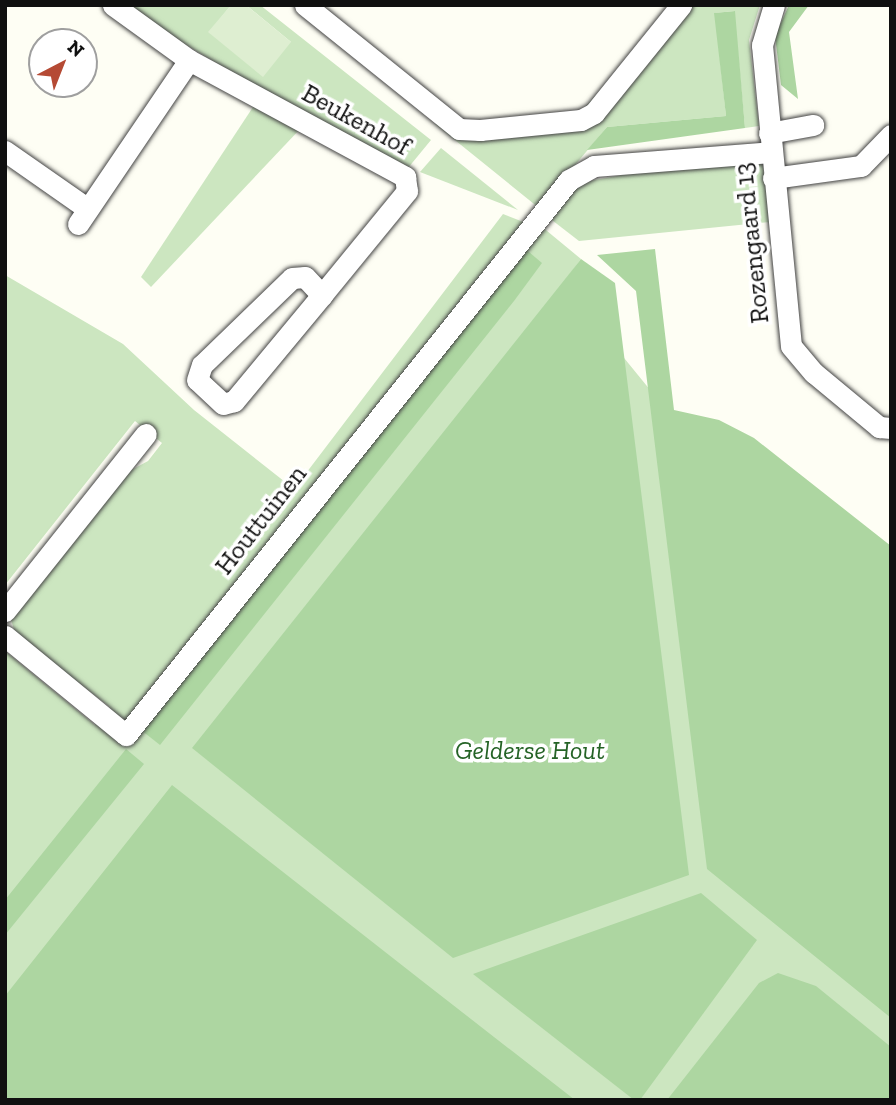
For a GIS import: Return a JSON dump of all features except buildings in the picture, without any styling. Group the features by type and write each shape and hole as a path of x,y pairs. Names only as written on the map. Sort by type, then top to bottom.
{"street":[{"name":"Beukenhof","path":"113,5 188,60 405,177 407,191 322,295 234,401 223,404 197,380 202,365 292,278 304,277 322,295"},
{"name":"Beukenhof","path":"305,5 459,130 480,130 581,120 594,113 681,5"},
{"name":"Rozengaard 13","path":"774,5 762,45 769,143 791,346 814,373 879,427 891,428"},
{"path":"5,151 83,216 188,60"},
{"path":"769,143 813,125"},
{"path":"773,178 861,166 891,135"},
{"name":"Houttuinen","path":"5,636 126,735 569,180 594,166 769,143"},
{"path":"5,611 146,434"}],"green space":[{"path":"120,5 231,5 209,33 291,42 246,5 260,5 431,140 408,168 266,93"},
{"path":"231,5 246,5 291,42 263,77 208,32"},
{"path":"674,5 760,5 749,40 759,126 745,128 734,11 715,13 726,116 607,127 539,208 435,124 573,121"},
{"path":"789,5 809,5 789,32 798,99 781,85 775,36"},
{"path":"735,11 745,128 587,150 607,127 726,116 714,13"},
{"path":"257,101 302,127 151,287 141,277"},
{"path":"441,148 518,210 420,172"},
{"path":"761,150 770,222 579,241 548,217 578,183"},
{"name":"Gelderse Hout","path":"503,214 526,223 523,247 541,226 581,259 563,283 686,434 891,577 891,1100 5,1100 5,651 95,725 110,707 16,635 10,617 124,474 148,461 162,443 135,421 5,585 5,275 123,344 194,410 294,489"},
{"path":"523,247 542,263 160,745 141,730"},
{"path":"655,249 674,410 719,420 754,438 891,546 891,1018 707,869 636,291 597,255"},
{"path":"581,259 615,283 689,875 453,958 192,748"},
{"path":"126,749 144,764 5,935 5,900"},
{"path":"172,785 575,1100 5,1100 5,996"},
{"path":"701,893 757,940 640,1100 634,1100 473,974"},
{"path":"778,973 816,986 891,1047 891,1100 667,1100 759,983"}]}
